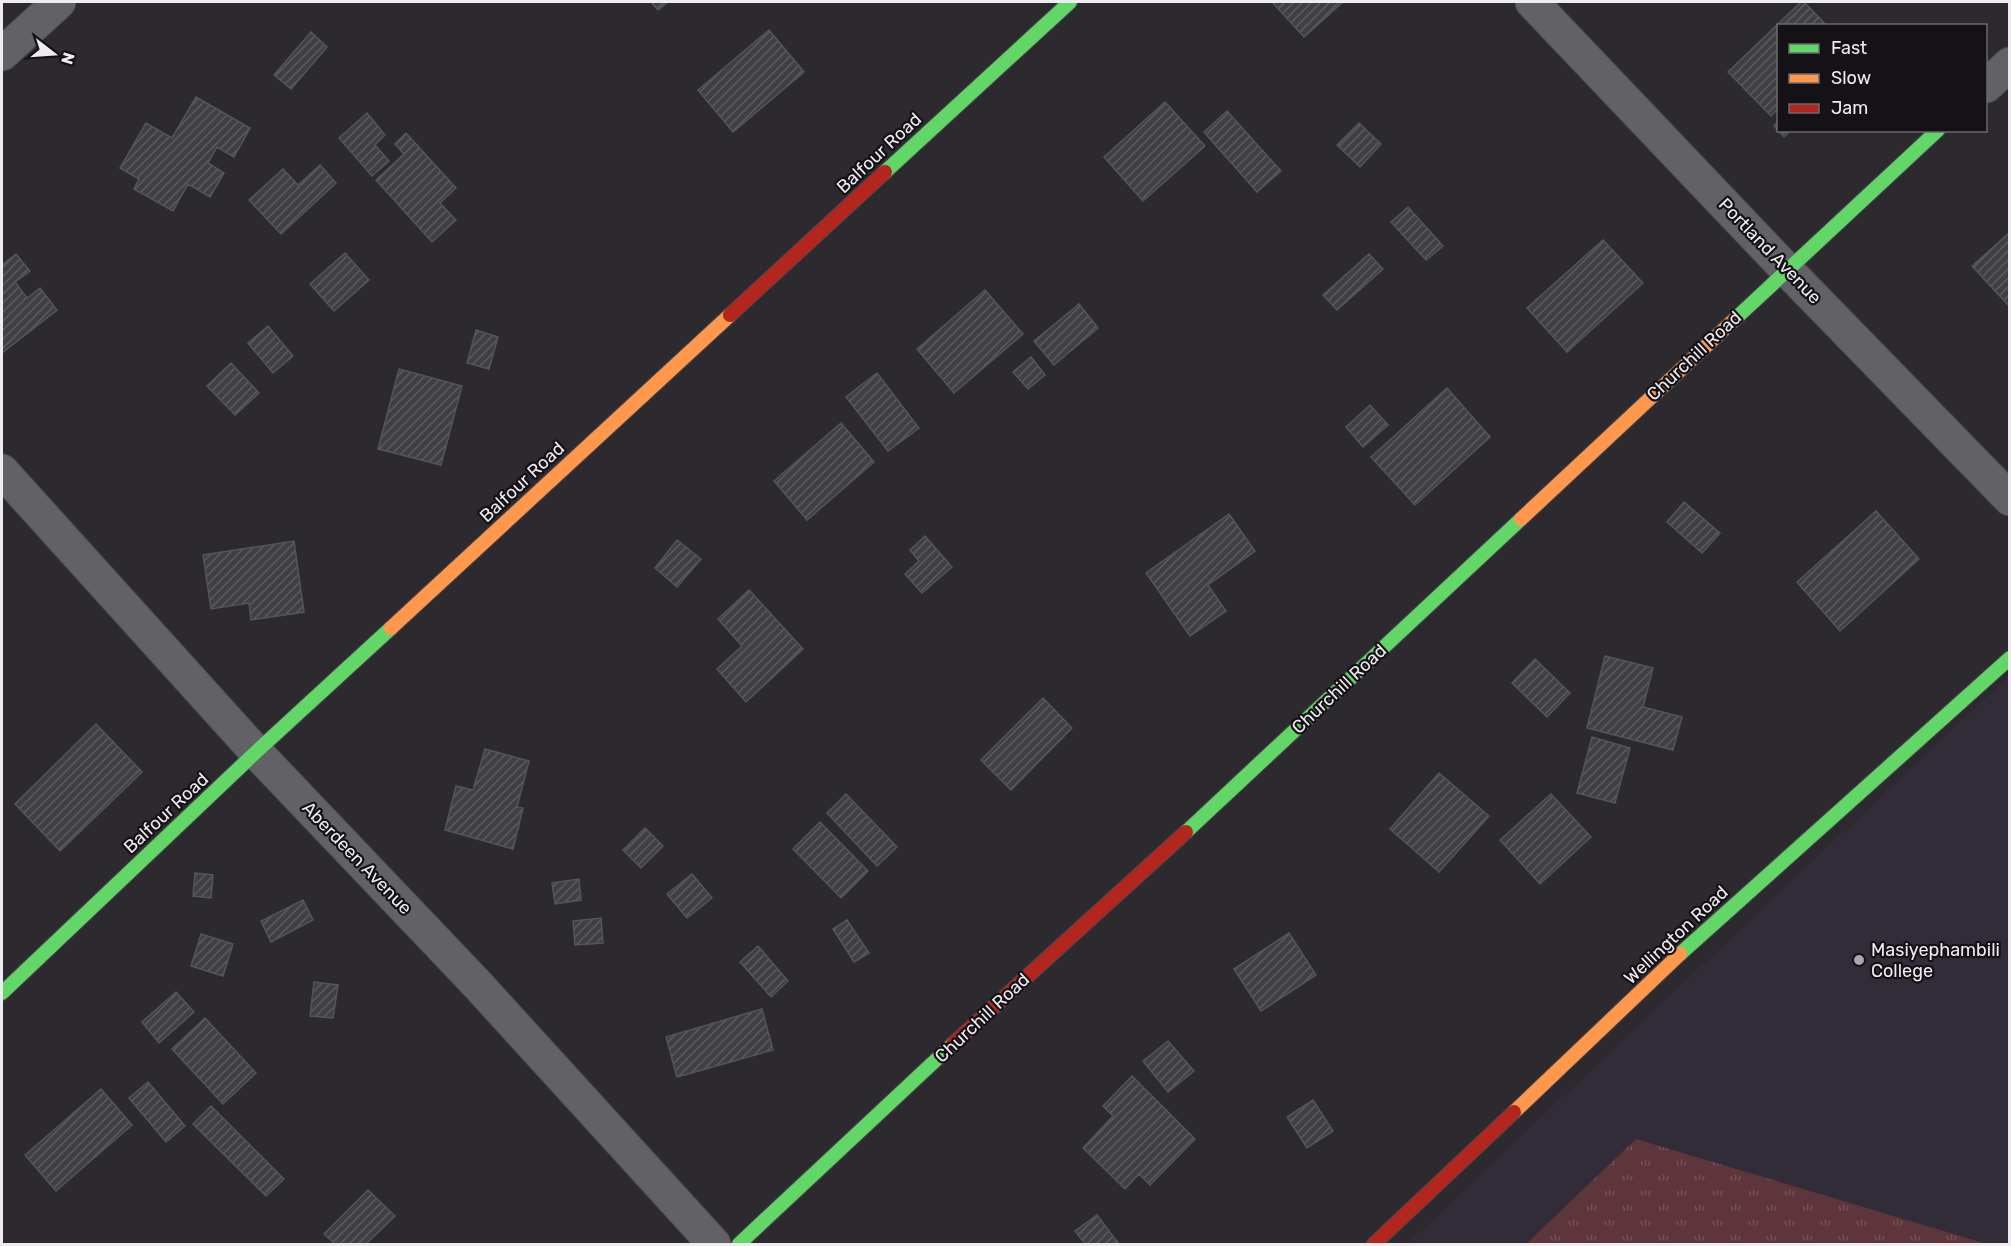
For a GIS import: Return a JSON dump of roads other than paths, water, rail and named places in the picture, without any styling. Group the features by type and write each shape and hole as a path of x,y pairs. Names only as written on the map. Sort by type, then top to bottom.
{"street":[{"path":"2,54 59,2"},
{"name":"Balfour Road","path":"2,993 256,752 1070,2"},
{"name":"Portland Avenue","path":"1532,2 1787,270 2010,499"},
{"path":"1987,85 2010,64"},
{"name":"Churchill Road","path":"739,1245 980,1019 1239,783 1936,132"},
{"name":"Aberdeen Avenue","path":"2,471 256,752 477,984 714,1245"},
{"name":"Wellington Road","path":"1374,1245 1690,945 2010,658"}],"place":[{"name":"Masiyephambili College","path":"1859,960"}]}
